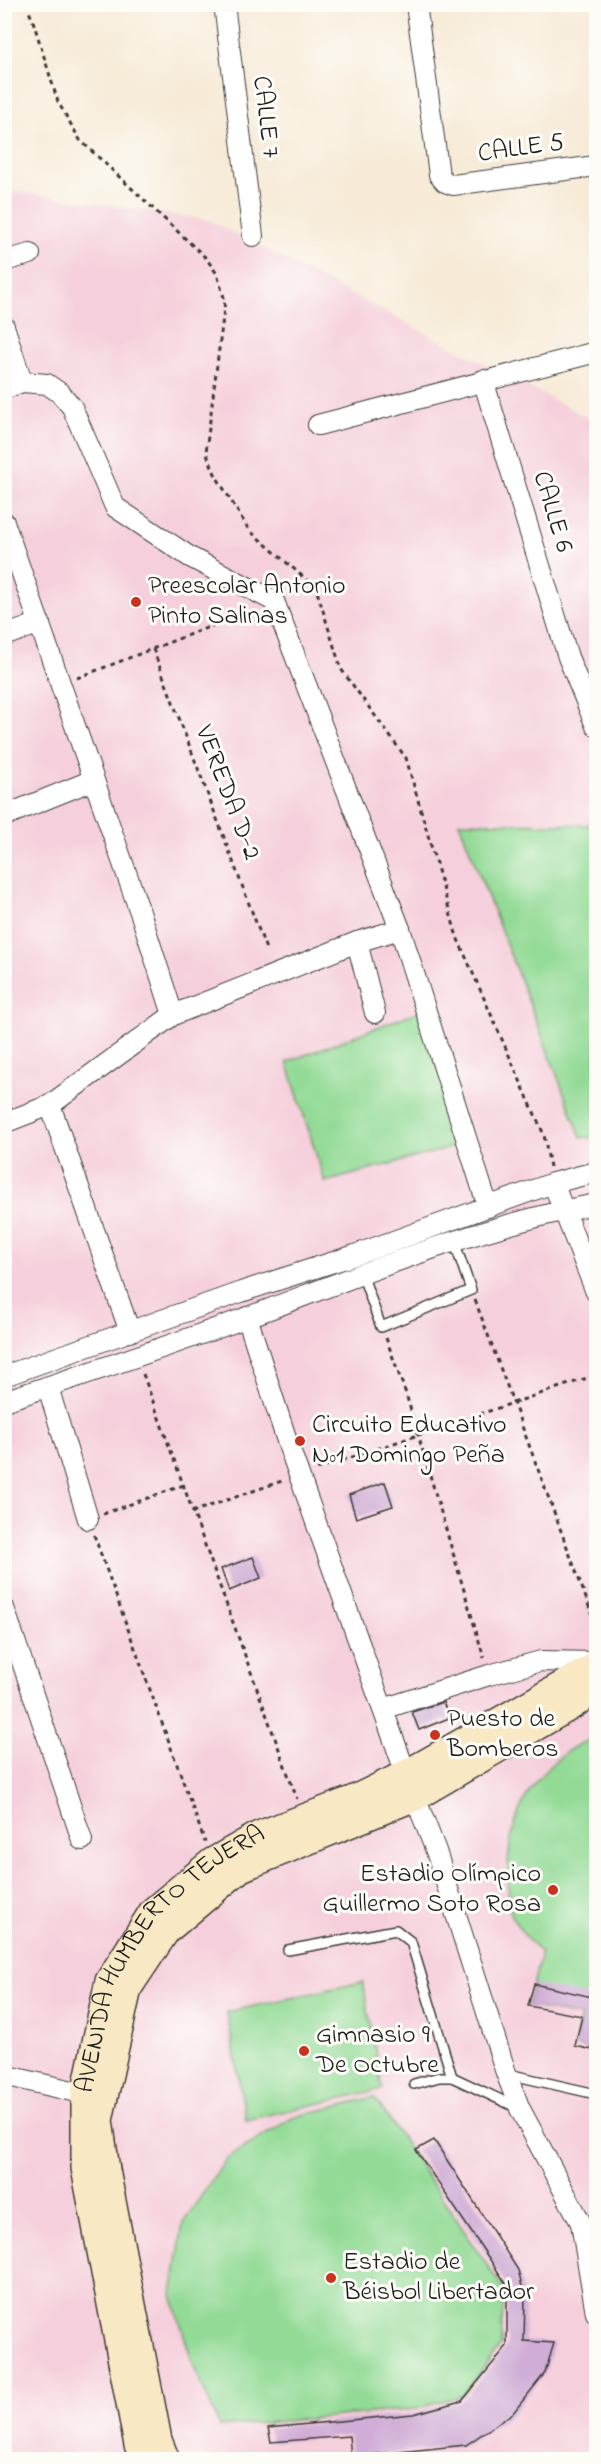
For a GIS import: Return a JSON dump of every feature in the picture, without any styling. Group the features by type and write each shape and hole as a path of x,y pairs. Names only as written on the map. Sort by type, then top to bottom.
{"street":[{"name":"CALLE 7","path":"224,4 253,236"},
{"name":"CALLE 5","path":"416,4 439,175 445,182 453,185 597,166"},
{"path":"4,261 30,254"},
{"path":"4,326 13,386 47,384 60,393 72,407 115,507 190,557 274,601 400,929 488,1207"},
{"path":"318,425 597,352"},
{"name":"CALLE 6","path":"483,380 568,657 589,689 597,726"},
{"path":"4,522 62,684 173,1015"},
{"path":"4,636 40,623"},
{"path":"4,816 93,780"},
{"path":"4,1123 50,1105 173,1015 357,942 400,929"},
{"path":"357,942 375,1013"},
{"path":"50,1105 130,1332"},
{"path":"4,1376 240,1292 356,1255 553,1184 597,1172"},
{"path":"553,1184 597,1292"},
{"path":"4,1401 247,1317 454,1241 564,1210 597,1204"},
{"path":"247,1317 299,1475 436,1851 506,2073 520,2109 589,2221 597,2313"},
{"path":"48,1387 88,1519"},
{"path":"4,1608 82,1840"},
{"path":"383,1709 541,1661 597,1664"},
{"name":"AVENIDA HUMBERTO TEJERA","path":"144,2460 138,2445 85,2168 85,2094 109,1982 153,1911 212,1862 259,1835 304,1817 352,1800 411,1786 597,1664"},
{"name":"AVENIDA HUMBERTO TEJERA","path":"166,2460 158,2439 106,2170 99,2120 128,1988 166,1931 241,1868 572,1706 597,1689"},
{"path":"4,2075 85,2094"}],"lane":[{"path":"362,1274 381,1327 471,1290 454,1241"},
{"path":"288,1950 396,1930 405,1935 411,1942 452,2078"},
{"path":"506,2073 597,2094"},
{"path":"414,2084 439,2077 452,2078 520,2109"}],"path":[{"path":"26,4 58,102 80,140 206,258 217,274 225,301 206,452 216,476 249,530 316,588 341,669 406,758 457,937 544,1135 553,1184"},
{"path":"62,684 274,601"},
{"name":"VEREDA D-2","path":"153,649 266,949"},
{"path":"471,1290 597,1624"},
{"path":"381,1327 417,1433 489,1675"},
{"path":"136,1355 304,1817"},
{"path":"192,1512 417,1433 597,1375"},
{"path":"184,1485 88,1519 212,1862"}],"shaded area":[{"name":"Circuito Educativo Nº1 Domingo Peña","path":"5,190 209,220 596,422 596,2459 5,2460"}],"green space":[{"path":"459,822 596,825 596,1138 581,1137"},
{"path":"419,1011 464,1144 325,1182 287,1062"},
{"name":"Estadio Olímpico Guillermo Soto Rosa","path":"596,1739 596,2051 575,2046 581,2016 528,2006 541,1953 520,1930 511,1913 508,1867 509,1848 519,1812 537,1781 549,1766 568,1751"},
{"name":"Gimnasio 9 De Octubre","path":"363,1982 382,2089 246,2120 227,2012"},
{"path":"374,2097 504,2290 501,2345 463,2395 416,2409 220,2427 192,2362 172,2295 183,2223 227,2158 294,2117"}],"building":[{"path":"385,1482 393,1506 356,1518 349,1495"},
{"path":"253,1557 261,1578 229,1591 221,1569"},
{"path":"443,1702 449,1718 419,1730 412,1712"},
{"path":"534,1984 597,1998 597,2051 575,2046 582,2016 528,2006"},
{"path":"434,2140 518,2270 525,2299 524,2341 554,2343 545,2373 513,2413 466,2445 351,2457 349,2436 271,2442 268,2428 413,2414 462,2401 507,2346 507,2285 416,2150"}],"place":[{"name":"Preescolar Antonio Pinto Salinas","path":"136,602"},
{"name":"Circuito Educativo Nº1 Domingo Peña","path":"300,1441"},
{"name":"Puesto de Bomberos","path":"435,1735"},
{"name":"Estadio Olímpico Guillermo Soto Rosa","path":"553,1890"},
{"name":"Gimnasio 9 De Octubre","path":"304,2051"},
{"name":"Estadio de Béisbol Libertador","path":"331,2278"}]}
